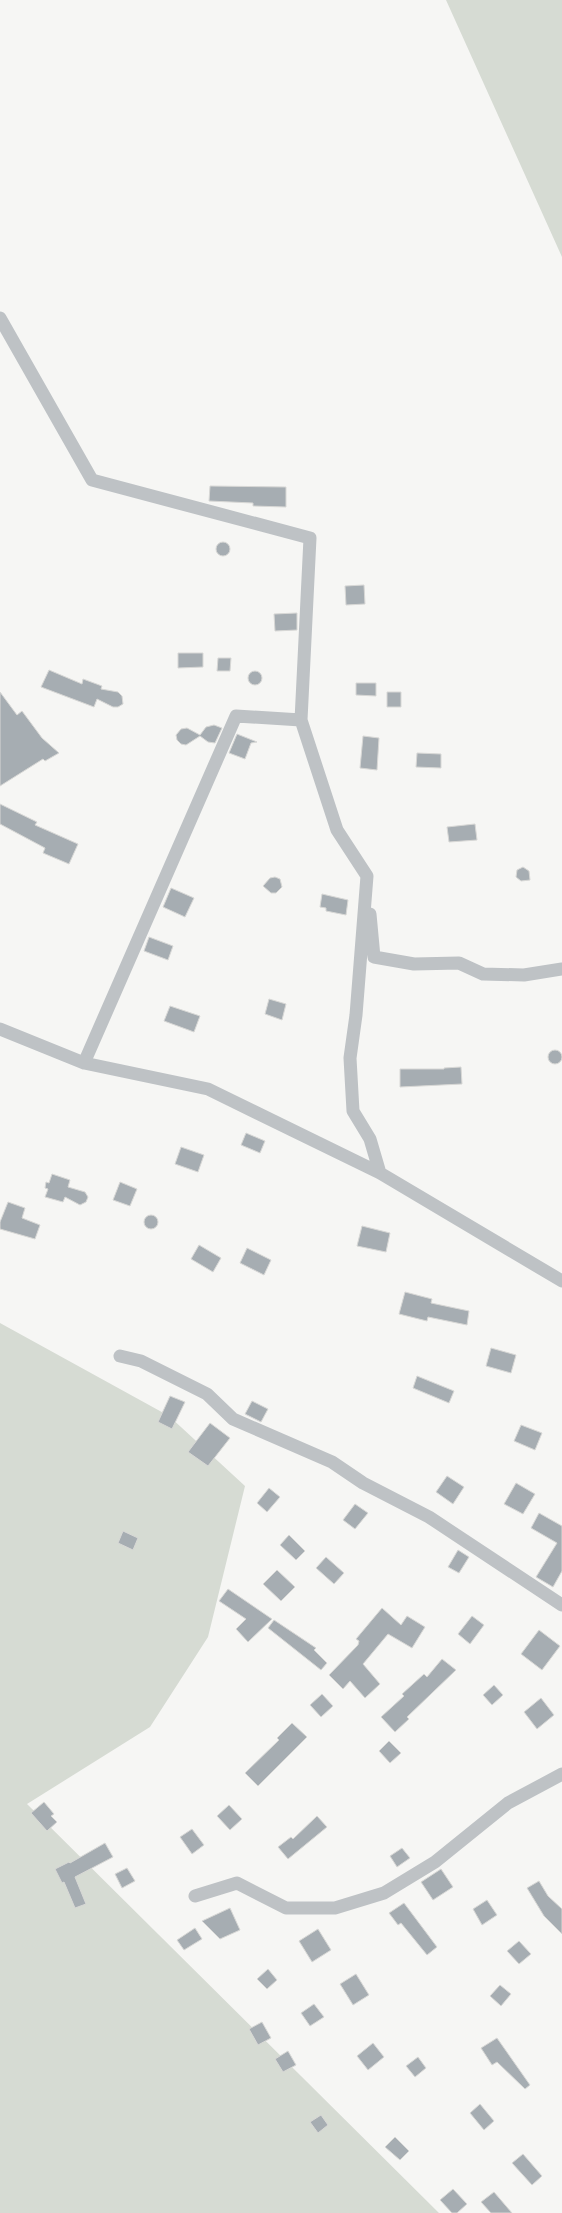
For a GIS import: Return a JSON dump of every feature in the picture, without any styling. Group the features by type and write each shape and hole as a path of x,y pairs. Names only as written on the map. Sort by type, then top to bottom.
{"street":[{"path":"0,318 92,480 310,538 301,720 337,830 366,876 374,957 414,964 459,963 483,974 524,975 562,969"},
{"path":"84,1063 236,716 301,720"},
{"path":"366,876 356,1015 350,1058 353,1111 370,1139 380,1173"},
{"path":"0,1029 84,1063 208,1089 380,1173 562,1281"},
{"path":"120,1356 142,1361 207,1394 234,1419 332,1462 363,1483 429,1517 562,1605"},
{"path":"195,1896 237,1883 286,1908 335,1908 384,1893 435,1862 508,1803 562,1774"}],"shaded area":[{"path":"446,0 562,0 562,257"},
{"path":"0,1323 169,1416 245,1486 208,1637 150,1727 27,1804 439,2213 0,2213"}],"building":[{"path":"210,486 286,487 286,507 253,506 253,503 209,501"},
{"path":"220,542 226,542 230,546 230,552 226,556 220,556 216,552 216,546"},
{"path":"364,585 365,604 346,605 345,586"},
{"path":"297,613 297,630 275,631 274,614"},
{"path":"178,653 203,653 203,667 178,668"},
{"path":"218,658 231,658 230,671 217,671"},
{"path":"49,670 82,684 83,679 102,686 101,689 118,692 122,696 123,704 118,707 113,707 97,699 94,707 41,687"},
{"path":"252,671 258,671 262,675 262,681 258,685 252,685 248,681 248,675"},
{"path":"356,683 376,683 376,696 356,695"},
{"path":"0,692 17,715 22,711 42,738 59,753 45,761 43,759 0,786"},
{"path":"387,692 401,692 401,707 387,707"},
{"path":"214,725 222,728 215,743 208,742 200,736 186,745 181,744 177,740 176,735 181,729 187,728 200,735 206,727"},
{"path":"237,734 257,742 251,743 245,759 229,753"},
{"path":"363,736 379,738 377,770 360,768"},
{"path":"417,753 441,754 441,768 416,767"},
{"path":"0,804 37,822 35,825 78,844 69,864 43,853 45,848 0,824"},
{"path":"475,824 477,840 449,842 447,827"},
{"path":"523,867 529,871 530,880 521,881 516,877 517,870"},
{"path":"275,877 280,879 282,887 276,893 271,893 263,886 270,878"},
{"path":"171,888 194,898 185,917 163,907"},
{"path":"322,894 348,900 346,915 326,911 326,908 320,907"},
{"path":"149,937 173,946 168,960 144,951"},
{"path":"269,999 286,1004 282,1020 265,1014"},
{"path":"170,1006 200,1016 194,1032 164,1021"},
{"path":"555,1050 560,1052 562,1057 560,1062 555,1064 550,1062 548,1057 550,1052"},
{"path":"461,1067 462,1084 400,1087 400,1069 444,1069"},
{"path":"246,1133 265,1141 260,1153 241,1145"},
{"path":"181,1147 204,1155 198,1172 175,1164"},
{"path":"52,1174 70,1180 68,1187 85,1192 88,1197 86,1202 80,1205 65,1197 63,1202 45,1197 48,1189 45,1188 46,1182 49,1183"},
{"path":"120,1182 137,1189 130,1206 113,1200"},
{"path":"8,1202 25,1208 22,1218 40,1225 35,1239 0,1229 0,1222"},
{"path":"151,1215 156,1217 158,1222 156,1227 151,1229 146,1227 144,1222 146,1217"},
{"path":"362,1226 390,1233 386,1252 357,1246"},
{"path":"199,1245 221,1258 213,1272 191,1259"},
{"path":"247,1248 271,1260 264,1275 240,1263"},
{"path":"405,1292 432,1299 431,1303 469,1311 467,1325 428,1317 427,1321 399,1314"},
{"path":"491,1348 516,1355 511,1373 486,1366"},
{"path":"417,1376 454,1391 449,1403 413,1388"},
{"path":"170,1396 185,1402 172,1429 158,1422"},
{"path":"252,1401 268,1409 261,1422 245,1414"},
{"path":"210,1423 230,1438 208,1466 188,1452"},
{"path":"521,1425 542,1433 535,1450 514,1441"},
{"path":"447,1476 464,1487 453,1504 436,1492"},
{"path":"516,1483 535,1494 523,1514 504,1504"},
{"path":"269,1488 280,1497 267,1512 257,1503"},
{"path":"355,1504 368,1513 355,1529 343,1520"},
{"path":"539,1513 562,1526 562,1571 553,1587 536,1577 557,1543 531,1528"},
{"path":"123,1531 138,1538 133,1550 118,1543"},
{"path":"289,1535 305,1551 296,1560 280,1545"},
{"path":"458,1550 469,1557 459,1573 448,1567"},
{"path":"326,1557 344,1573 334,1584 316,1568"},
{"path":"277,1570 295,1587 281,1601 263,1584"},
{"path":"228,1589 272,1619 248,1642 236,1629 246,1619 219,1601"},
{"path":"382,1608 401,1625 407,1616 425,1627 412,1648 388,1634 363,1664 380,1684 365,1698 350,1681 343,1689 329,1675 358,1645 359,1641 356,1639"},
{"path":"472,1616 484,1625 470,1644 458,1634"},
{"path":"274,1620 316,1648 314,1650 327,1663 321,1670 268,1628"},
{"path":"539,1630 560,1646 542,1670 521,1654"},
{"path":"442,1659 456,1670 407,1717 409,1719 395,1732 381,1717 404,1696 402,1694 424,1674 427,1677"},
{"path":"494,1685 503,1695 492,1705 483,1695"},
{"path":"322,1694 333,1706 321,1717 310,1705"},
{"path":"541,1698 554,1715 537,1729 524,1712"},
{"path":"292,1723 307,1737 258,1786 245,1773 279,1740 277,1738"},
{"path":"389,1741 401,1753 390,1763 379,1751"},
{"path":"44,1802 54,1814 51,1816 57,1822 47,1831 31,1813"},
{"path":"229,1805 242,1819 230,1830 217,1816"},
{"path":"317,1816 327,1827 288,1859 278,1847 291,1837 293,1839"},
{"path":"192,1829 204,1845 192,1854 180,1837"},
{"path":"105,1843 113,1857 75,1877 86,1904 75,1908 64,1882 62,1883 55,1869 69,1862 70,1863"},
{"path":"402,1848 410,1858 397,1867 390,1856"},
{"path":"127,1868 135,1881 122,1888 115,1874"},
{"path":"441,1869 453,1887 433,1900 421,1882"},
{"path":"539,1881 548,1896 562,1909 562,1934 544,1916 527,1888"},
{"path":"487,1900 497,1915 482,1925 473,1909"},
{"path":"404,1903 437,1947 427,1955 401,1923 398,1925 389,1913"},
{"path":"230,1908 240,1930 220,1939 202,1921"},
{"path":"195,1928 202,1939 184,1950 177,1940"},
{"path":"318,1929 331,1950 312,1962 299,1941"},
{"path":"519,1941 531,1954 519,1964 507,1951"},
{"path":"268,1969 277,1980 267,1989 257,1979"},
{"path":"356,1974 369,1995 353,2005 340,1984"},
{"path":"500,1985 511,1994 501,2006 490,1996"},
{"path":"314,2004 324,2017 310,2026 301,2013"},
{"path":"262,2022 271,2038 258,2045 249,2029"},
{"path":"497,2038 530,2085 525,2089 497,2062 492,2065 481,2048"},
{"path":"373,2043 384,2057 368,2070 357,2056"},
{"path":"288,2051 296,2065 283,2072 275,2059"},
{"path":"418,2057 426,2068 415,2077 406,2066"},
{"path":"480,2104 494,2121 484,2130 470,2113"},
{"path":"321,2115 328,2125 318,2133 310,2122"},
{"path":"395,2137 409,2151 400,2160 385,2147"},
{"path":"523,2154 542,2176 532,2185 512,2163"},
{"path":"453,2189 467,2204 457,2213 452,2213 440,2200"},
{"path":"494,2192 512,2213 491,2213 481,2202"}]}
